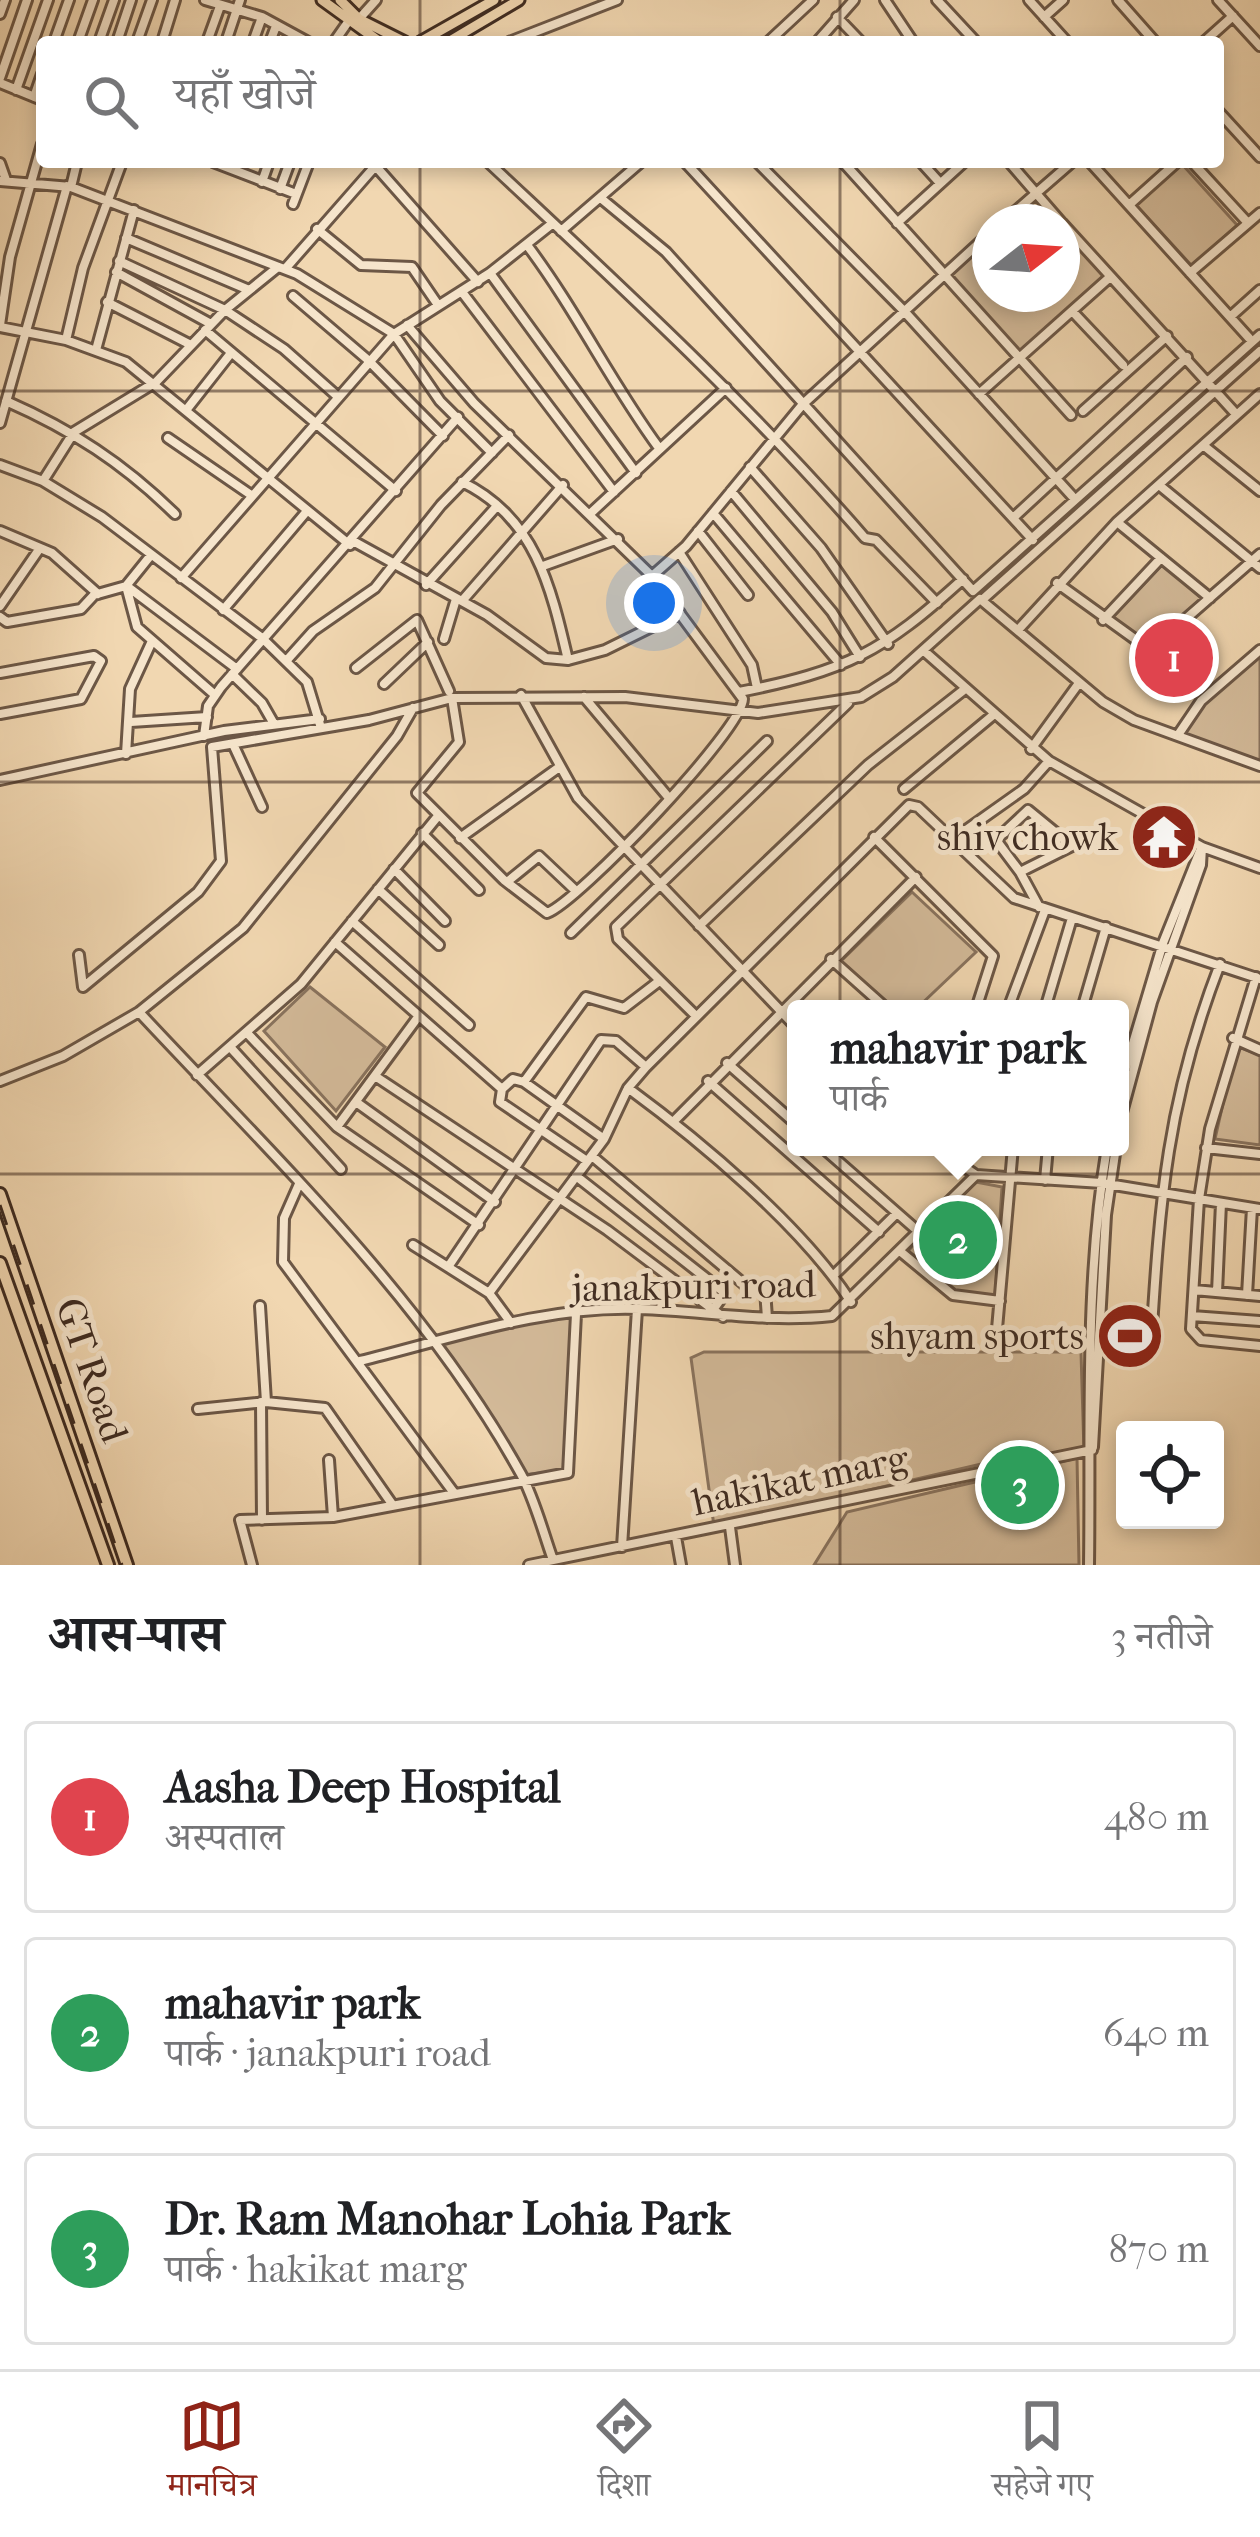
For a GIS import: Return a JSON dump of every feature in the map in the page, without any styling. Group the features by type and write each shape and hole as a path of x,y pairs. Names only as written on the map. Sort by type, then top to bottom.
{"highway":[{"name":"GT Road","path":"0,1194 128,1565"},
{"name":"GT Road","path":"0,1263 109,1565"},
{"path":"10,1292 31,1286"},
{"path":"91,1516 107,1510"}],"main road":[{"path":"322,0 372,36"},
{"path":"340,0 353,21 390,36"},
{"path":"431,36 494,0"},
{"path":"458,36 519,0"}],"street":[{"path":"0,14 5,0"},
{"path":"28,0 0,81 36,97"},
{"path":"16,90 48,0"},
{"path":"56,36 69,0"},
{"path":"80,36 94,0"},
{"path":"100,36 114,0"},
{"path":"119,36 131,0"},
{"path":"139,36 152,0"},
{"path":"164,36 175,0"},
{"path":"205,0 262,17 293,36"},
{"path":"228,36 240,0"},
{"path":"339,36 376,0"},
{"path":"524,36 617,0"},
{"path":"777,36 813,0"},
{"path":"822,36 854,0"},
{"path":"885,0 909,36"},
{"path":"1029,0 1061,36"},
{"path":"1044,17 1064,0"},
{"path":"1118,0 1150,36"},
{"path":"1218,0 1260,46"},
{"path":"943,2 971,36"},
{"path":"209,36 220,5"},
{"path":"837,16 855,36"},
{"path":"1211,36 1233,16"},
{"path":"255,36 262,17"},
{"path":"272,36 276,26"},
{"path":"1224,118 1260,158"},
{"path":"0,163 3,180 69,186 282,267 394,334 427,384 491,453"},
{"path":"36,165 10,257 0,326 96,350 156,382 352,543 459,600 546,658 568,660 605,650 681,613"},
{"path":"0,423 75,168"},
{"path":"65,340 83,268 120,168"},
{"path":"232,168 294,199 306,168"},
{"path":"245,175 248,168"},
{"path":"262,182 267,168"},
{"path":"280,189 288,168"},
{"path":"43,481 74,432 156,382 225,310 282,267 372,168"},
{"path":"380,168 478,281"},
{"path":"494,168 777,436 865,538 877,540 937,603"},
{"path":"561,231 603,200 635,168"},
{"path":"691,168 1033,540"},
{"path":"763,168 904,311 1072,496"},
{"path":"848,168 1071,415"},
{"path":"927,168 941,183"},
{"path":"897,223 957,168"},
{"path":"1015,168 1045,204"},
{"path":"1023,204 1065,168"},
{"path":"1095,168 1249,338"},
{"path":"1129,206 1170,168"},
{"path":"1198,168 1248,223"},
{"path":"603,200 666,252 973,591 1210,387 1260,351"},
{"path":"96,350 134,210"},
{"path":"1190,273 1260,213"},
{"path":"181,578 394,334 490,273 553,224"},
{"path":"317,229 361,265 412,267 438,305"},
{"path":"126,238 249,290"},
{"path":"1080,243 1236,414"},
{"path":"527,245 659,448"},
{"path":"652,576 698,532 803,404 972,249"},
{"path":"117,267 225,310 283,348 336,395"},
{"path":"117,267 208,327 231,353 396,491"},
{"path":"490,273 635,473"},
{"path":"1080,304 1110,278"},
{"path":"1230,316 1260,290"},
{"path":"462,292 614,492"},
{"path":"293,296 368,360 443,436"},
{"path":"107,302 191,345"},
{"path":"979,394 1071,312"},
{"path":"1073,312 1123,365"},
{"path":"407,325 509,435 652,576 740,695 743,711"},
{"path":"695,1016 618,939 616,927 836,711 924,651 982,601 1260,335"},
{"path":"1083,411 1167,336"},
{"path":"187,409 231,353"},
{"path":"1013,518 1187,357"},
{"path":"592,512 726,388"},
{"path":"1018,630 1117,522 1260,394"},
{"path":"6,401 74,432 130,470 176,514"},
{"path":"204,736 215,695 458,417"},
{"path":"286,660 313,631 375,588 462,482 509,435"},
{"path":"168,438 251,495"},
{"path":"1203,445 1258,487"},
{"path":"0,465 43,481 102,517 262,638 307,682 321,723"},
{"path":"750,467 821,548 888,644"},
{"path":"462,482 483,492 523,530 542,566 568,660"},
{"path":"1159,484 1256,564"},
{"path":"444,639 459,600 563,485"},
{"path":"731,491 832,612 860,657"},
{"path":"426,585 496,507"},
{"path":"224,610 308,511"},
{"path":"713,513 841,665"},
{"path":"1117,522 1210,598"},
{"path":"0,531 78,572 98,594"},
{"path":"698,532 748,595"},
{"path":"542,566 618,539"},
{"path":"0,606 40,548"},
{"path":"679,552 752,664 757,688"},
{"path":"1057,583 1150,650 1256,564 1260,554"},
{"path":"0,617 7,622 74,611 98,594 126,586 151,555"},
{"path":"1103,620 1161,558"},
{"path":"740,695 841,665 888,644 963,579"},
{"path":"126,586 137,627 215,695"},
{"path":"126,586 234,672 274,724"},
{"path":"982,601 1079,683 1134,720 1260,766"},
{"path":"356,668 416,620 451,695 460,742 417,793 542,913 556,910 623,846 743,711"},
{"path":"126,754 130,689 152,641"},
{"path":"384,684 428,642"},
{"path":"924,651 992,716 1049,761 1202,847 1260,868"},
{"path":"1178,735 1202,701 1258,654"},
{"path":"0,673 94,656 101,661 81,698 0,714"},
{"path":"1031,749 1079,683"},
{"path":"699,926 868,765 964,689"},
{"path":"79,955 83,986 198,892 221,861 212,747 413,708 451,695 677,700 743,711 861,697"},
{"path":"521,695 558,768 586,808 787,1019"},
{"path":"583,696 669,798"},
{"path":"0,1081 62,1056 139,1012 243,928 413,708"},
{"path":"904,789 992,716"},
{"path":"131,722 207,717"},
{"path":"0,780 204,736 274,724 321,723"},
{"path":"571,933 767,741"},
{"path":"233,744 262,807"},
{"path":"952,840 1024,789 1049,761"},
{"path":"460,838 558,768"},
{"path":"489,1293 604,1139 628,1088 646,1066 874,837 913,805 1006,892 1042,909 1167,944 1258,978 1233,1038 1206,1148 1192,1316 1196,1338 1260,1346"},
{"path":"1011,1000 1042,909 996,839 1028,810 1072,846 1020,872"},
{"path":"197,1075 301,984 438,816"},
{"path":"422,833 479,890"},
{"path":"874,837 993,956 979,1000"},
{"path":"1129,1060 1202,847"},
{"path":"508,882 539,856 576,891"},
{"path":"394,869 445,921"},
{"path":"791,1000 916,877"},
{"path":"378,889 439,945"},
{"path":"1048,1000 1072,919"},
{"path":"352,921 469,1025"},
{"path":"1085,1000 1106,927"},
{"path":"335,942 502,1089"},
{"path":"1129,1086 1167,944"},
{"path":"831,959 877,1000"},
{"path":"1151,1343 1159,1192 1184,1066 1220,964"},
{"path":"524,1082 586,997 624,1008 658,982"},
{"path":"674,1122 708,1081 787,1004"},
{"path":"139,1012 299,1184 435,1343 524,1480 553,1561"},
{"path":"338,1126 418,1016"},
{"path":"248,1034 338,1126 479,1225"},
{"path":"448,1267 517,1172 555,1104 606,1037 646,1066"},
{"path":"1233,1038 1260,1049"},
{"path":"231,1048 341,1168"},
{"path":"727,1063 787,1116"},
{"path":"375,1076 560,1198 723,1318"},
{"path":"604,1139 524,1082 513,1079 502,1089 500,1102 590,1158 751,1290 765,1290 766,1318"},
{"path":"708,1081 787,1151"},
{"path":"628,1088 674,1122 834,1275 851,1302"},
{"path":"356,1102 495,1202"},
{"path":"1206,1148 1260,1154"},
{"path":"793,1156 879,1232"},
{"path":"833,1156 920,1233"},
{"path":"948,1156 976,1175 1106,1184 1256,1209 1247,1295"},
{"path":"998,1329 1012,1156"},
{"path":"1045,1180 1047,1156"},
{"path":"1089,1565 1088,1451 1111,1156"},
{"name":"janakpuri road","path":"360,1361 512,1323 576,1314 638,1309 723,1318 832,1316 976,1175"},
{"path":"576,1176 725,1293 713,1310"},
{"path":"299,1184 284,1218 280,1255 454,1493"},
{"path":"1216,1292 1221,1203"},
{"path":"834,1275 898,1213"},
{"path":"412,1245 489,1293 512,1323"},
{"path":"902,1252 952,1295 1000,1300"},
{"path":"1194,1290 1260,1296"},
{"path":"260,1306 262,1520"},
{"path":"622,1547 638,1309"},
{"path":"252,1565 240,1520 333,1516 571,1470 576,1314"},
{"path":"1192,1316 1260,1322"},
{"path":"198,1409 264,1402 318,1406 332,1414 392,1504"},
{"name":"hakikat marg","path":"529,1565 1088,1451"},
{"path":"329,1460 333,1516"},
{"path":"730,1527 734,1565"},
{"path":"676,1537 681,1565"}],"shaded area":[{"path":"1176,168 1186,168 1237,225 1192,266 1136,205"},
{"path":"1080,243 1110,277 1080,304"},
{"path":"972,249 972,306 944,275"},
{"path":"978,312 1071,312 1020,358"},
{"path":"1163,564 1202,599 1146,648 1110,620"},
{"path":"1255,654 1260,659 1260,766 1178,735 1188,716"},
{"path":"912,892 976,952 925,1000 875,1000 838,964"},
{"path":"310,987 385,1047 336,1111 264,1031"},
{"path":"1236,1046 1260,1055 1260,1145 1215,1139"},
{"path":"976,1182 1002,1187 995,1298 946,1295 904,1255"},
{"path":"576,1314 571,1470 521,1475 435,1343"},
{"path":"704,1352 1081,1352 1084,1452 990,1462 714,1526 691,1358"},
{"path":"1077,1458 1079,1565 814,1565 847,1512"}],"railway":[{"path":"0,1205 122,1565"}],"place":[{"name":"Aasha Deep Hospital","path":"1174,658"},
{"name":"shiv chowk","path":"1164,837"},
{"name":"mahavir park","path":"958,1240"},
{"name":"shyam sports","path":"1130,1336"},
{"name":"Dr. Ram Manohar Lohia Park","path":"1020,1485"}]}
